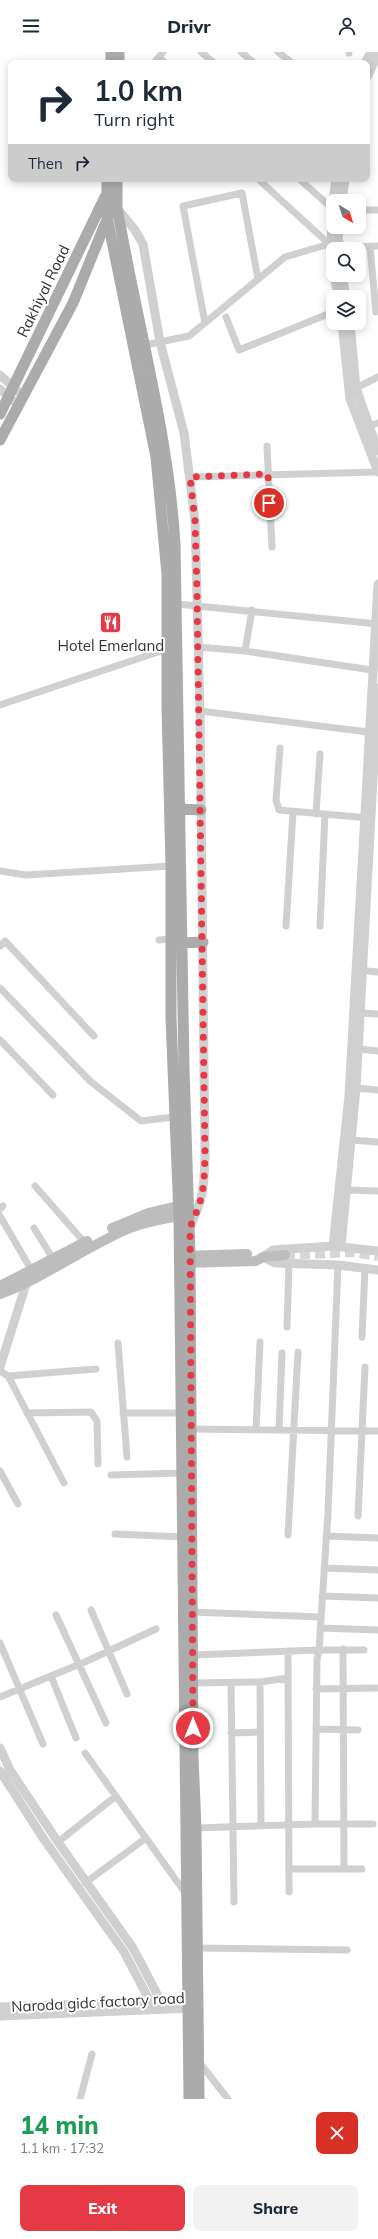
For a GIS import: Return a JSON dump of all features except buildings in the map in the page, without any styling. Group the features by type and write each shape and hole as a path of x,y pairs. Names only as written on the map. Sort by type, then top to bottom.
{"main road":[{"path":"113,182 106,196 107,217 156,457 164,533 171,866 174,1117 184,1210 190,1227 185,1259 181,1413 186,1894 192,2003 198,2060 199,2099"},
{"path":"114,182 117,208 135,304 145,345 163,435 173,505 177,604 184,1210 190,1429 196,1828 196,1948 192,2003 189,2099"},
{"name":"Rakhiyal Road","path":"0,414 106,196"},
{"path":"0,440 73,303 107,217 117,208"},
{"path":"180,810 201,810"},
{"path":"182,943 203,942"},
{"path":"0,1294 53,1260 85,1242 142,1215 184,1210"},
{"path":"0,1286 28,1276 124,1230 184,1210"},
{"path":"185,1259 256,1254 263,1258 287,1260"}],"street":[{"path":"201,52 210,60"},
{"path":"241,52 250,60"},
{"path":"278,52 288,60"},
{"path":"370,71 378,54"},
{"path":"261,182 329,242"},
{"path":"301,182 326,204"},
{"path":"334,194 336,182"},
{"path":"343,194 345,182"},
{"path":"205,323 183,206 242,193 258,280"},
{"path":"117,208 135,230 143,244 160,342 184,433 195,521 200,711 204,1191 190,1227"},
{"path":"366,210 378,210"},
{"path":"374,246 376,312"},
{"path":"145,345 189,336 286,257 326,248"},
{"path":"226,317 239,350 326,315"},
{"path":"190,477 378,472 350,399 343,330"},
{"path":"351,330 356,388 378,451"},
{"path":"0,375 10,393"},
{"path":"356,388 378,377"},
{"path":"0,389 10,393 20,401"},
{"path":"368,426 378,423"},
{"path":"266,446 272,547"},
{"path":"367,818 368,732 378,584"},
{"path":"177,604 252,610 376,624"},
{"path":"245,651 252,610"},
{"path":"198,647 245,651 372,670"},
{"path":"0,705 167,649"},
{"path":"337,1246 359,970 367,818 378,688"},
{"path":"200,711 368,732"},
{"path":"280,748 276,800 279,810 367,818"},
{"path":"316,814 320,754"},
{"path":"286,926 293,812"},
{"path":"320,926 325,814"},
{"path":"0,871 26,875 171,866"},
{"path":"159,940 171,939"},
{"path":"0,946 5,941 94,1036"},
{"path":"359,970 378,972"},
{"path":"337,1246 346,1190 356,1088 360,1013 359,970"},
{"path":"0,988 90,1081 141,1121 174,1117"},
{"path":"360,1013 378,1014"},
{"path":"0,1040 53,1094"},
{"path":"358,1049 378,1051"},
{"path":"356,1088 378,1090"},
{"path":"351,1140 378,1142"},
{"path":"35,1186 85,1242"},
{"path":"346,1190 378,1190"},
{"path":"0,1216 28,1276 0,1367"},
{"path":"34,1228 53,1260"},
{"path":"263,1258 273,1250 337,1246 378,1251"},
{"path":"287,1327 287,1260 378,1270"},
{"path":"315,1824 317,1660 319,1650 326,1536 338,1265"},
{"path":"362,1337 366,1268"},
{"path":"256,1430 260,1342"},
{"path":"118,1343 127,1457"},
{"path":"288,1535 298,1352"},
{"path":"279,1430 282,1353"},
{"path":"358,1516 366,1367"},
{"path":"8,1376 96,1369"},
{"path":"0,1371 8,1376 64,1482"},
{"path":"27,1413 91,1412 97,1421 98,1464"},
{"path":"123,1413 181,1413"},
{"path":"190,1429 378,1431"},
{"path":"0,1471 18,1504"},
{"path":"111,1475 182,1473"},
{"path":"115,1534 183,1537"},
{"path":"326,1536 378,1538"},
{"path":"324,1568 378,1570"},
{"path":"322,1596 378,1598"},
{"path":"91,1610 127,1694"},
{"path":"192,1612 321,1618"},
{"path":"56,1615 106,1723"},
{"path":"320,1628 378,1630"},
{"path":"0,1697 79,1664 156,1629"},
{"path":"0,1643 44,1744"},
{"path":"193,1655 343,1649 364,1650"},
{"path":"343,1649 342,1730 344,1869"},
{"path":"288,1651 289,1892"},
{"path":"51,1676 76,1738"},
{"path":"193,1683 260,1682 288,1678"},
{"path":"260,1682 261,1825"},
{"path":"231,1683 234,1902"},
{"path":"316,1689 342,1690 378,1688"},
{"path":"316,1729 358,1730"},
{"path":"231,1733 260,1732"},
{"path":"0,1748 10,1770 85,1882 133,1948 163,2005"},
{"path":"85,1753 186,1894"},
{"path":"0,1771 43,1838 124,1952 152,2006"},
{"path":"58,1842 116,1796"},
{"path":"196,1828 261,1825 373,1824"},
{"path":"85,1882 146,1838"},
{"path":"289,1869 362,1870"},
{"path":"196,1948 348,1950"},
{"name":"Naroda gidc factory road","path":"0,2016 192,2003"},
{"name":"Naroda gidc factory road","path":"0,2007 152,2006"},
{"path":"80,2099 92,2054"},
{"path":"198,2060 228,2099"}],"tunnel":[{"path":"285,1255 351,1252 378,1256"}],"place":[{"name":"Hotel Emerland","path":"111,622"}],"route":[{"path":"193,1728 190,1429 190,1227 204,1191 205,1155 197,592 195,521 190,477 268,474 269,503"}]}
